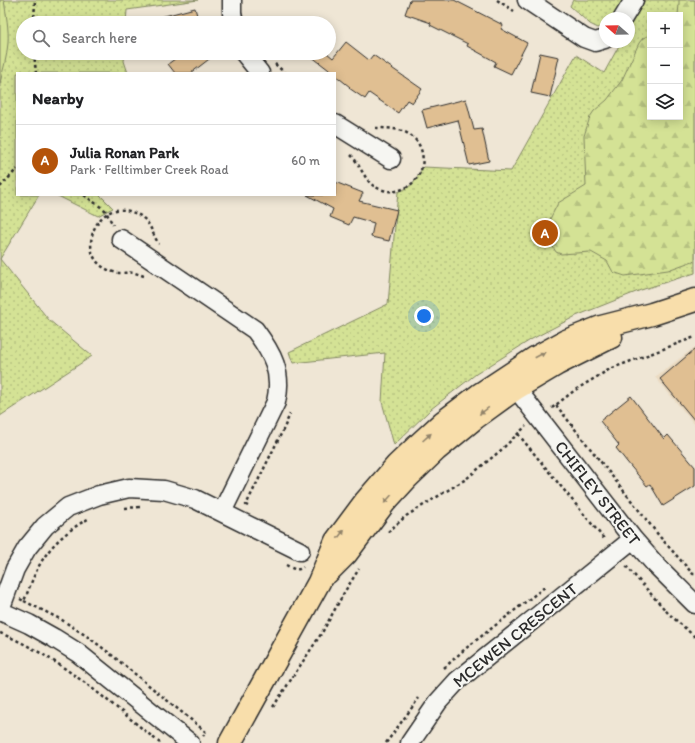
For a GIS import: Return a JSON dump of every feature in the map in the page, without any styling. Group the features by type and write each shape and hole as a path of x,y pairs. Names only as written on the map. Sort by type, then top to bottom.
{"main road":[{"path":"230,743 319,582 346,554 385,502 436,450 475,418 534,358 566,341 601,327 652,314 695,300"}],"street":[{"path":"232,0 233,16"},
{"path":"527,0 584,38 595,42 599,41"},
{"path":"627,12 634,0"},
{"path":"250,60 259,72"},
{"path":"336,125 391,159"},
{"path":"121,239 255,330 265,343 272,356 279,384 276,402 225,505"},
{"name":"CHIFLEY STREET","path":"511,382 634,539 654,563 695,604"},
{"path":"190,743 78,653 29,624 0,611 15,569 27,548 45,526 68,507 99,495 129,488 164,490 195,499 225,505 302,558"},
{"name":"MCEWEN CRESCENT","path":"410,743 438,702 457,681 634,539"}],"path":[{"path":"34,16 35,0"},
{"path":"35,60 36,72"},
{"path":"0,187 16,170"},
{"path":"85,196 105,210 121,239"},
{"path":"144,276 135,273 119,273 108,270 98,263 92,253 92,238 97,223 107,213 126,210 140,215 147,222 160,245"},
{"path":"385,534 406,516 466,479 500,452 526,426 575,390 610,369 695,337"},
{"path":"556,405 660,537 693,574 695,574"},
{"path":"246,505 284,428 291,410"},
{"path":"518,434 615,554 668,613 695,637"},
{"path":"225,505 246,505 253,508"},
{"path":"119,509 140,507"},
{"path":"6,593 24,601 38,567 51,548 62,536 92,517"},
{"path":"283,563 299,570 302,558"},
{"path":"273,707 323,631 345,591 361,567"},
{"path":"0,633 34,649 69,670 160,743"}],"shaded area":[{"path":"695,347 695,425 655,377"}],"green space":[{"path":"0,0 198,0 127,10 127,16 16,16 16,60 124,60 128,72 16,72 16,196 38,196 0,259"},
{"path":"0,0 4,0 8,38 7,53 0,83"},
{"path":"573,0 624,0 617,12 599,12 598,28 590,24 570,6"},
{"path":"645,0 695,0 695,273 641,290 576,316 532,339 476,374 431,409 394,445 382,402 385,353 293,363 289,352 388,304 398,192 411,185 423,167 511,171 576,55 604,73 618,48 635,48 635,18"},
{"path":"679,0 695,0 695,259 668,270 625,276 613,272 607,261 591,252 561,254 556,252 553,247 550,219 558,203 586,186 584,136 590,117 594,111 607,100 622,80 639,43 643,38 647,36 647,120 683,120 683,12 678,12"},
{"path":"58,196 101,196 113,208 98,216"},
{"path":"0,259 49,320 92,356 0,416"}],"building":[{"path":"410,0 454,0 503,25 501,29 527,43 511,74 494,66 496,62 467,46 468,44 430,25 431,23 405,14"},
{"path":"195,8 197,16 164,16"},
{"path":"346,42 369,60 373,55 422,89 412,103 407,100 398,113 369,93 365,99 349,88 350,87 336,76 336,72 332,72 316,60 336,60 336,54"},
{"path":"540,53 559,57 550,97 531,93"},
{"path":"173,60 208,60 192,72 174,72 168,64"},
{"path":"466,99 474,130 482,129 489,161 469,165 458,120 427,128 422,110"},
{"path":"336,182 363,193 359,201 397,210 389,241 371,237 374,223 353,217 349,225 330,217 333,209 309,196 336,196"},
{"path":"695,349 695,421 660,379"},
{"path":"631,396 664,439 668,435 695,467 695,486 663,506 650,484 647,486 616,448 619,445 600,421"}],"place":[{"name":"Julia Ronan Park","path":"545,233"}]}
